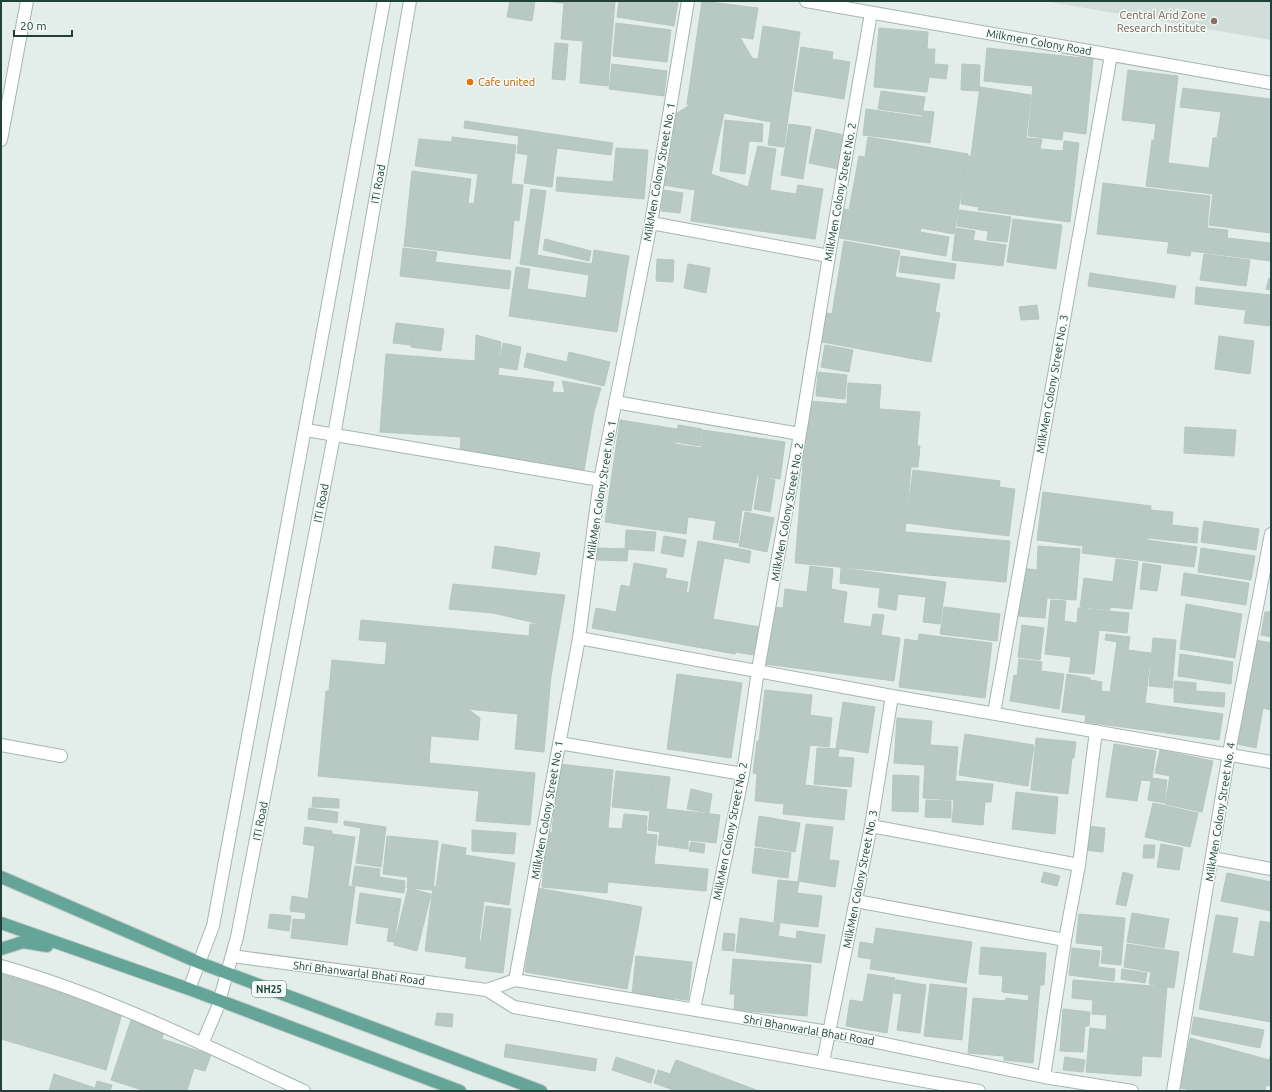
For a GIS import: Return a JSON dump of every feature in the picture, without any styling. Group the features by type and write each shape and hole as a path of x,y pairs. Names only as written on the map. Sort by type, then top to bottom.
{"main road":[{"name":"NH25","path":"1,877 200,963 541,1091"},
{"name":"NH25","path":"1,923 72,950 189,990 219,1005 460,1091"},
{"path":"1,949 23,942 72,950"}],"street":[{"path":"1,140 27,1"},
{"path":"189,990 213,926 306,430 384,1"},
{"name":"ITI Road","path":"204,1041 219,1005 232,956 334,436 410,1"},
{"name":"MilkMen Colony Street No. 1","path":"516,980 579,638 600,480 651,223 688,1"},
{"name":"Milkmen Colony Road","path":"806,1 1271,83"},
{"name":"MilkMen Colony Street No. 2","path":"694,1009 743,774 758,670 800,434 871,13"},
{"name":"MilkMen Colony Street No. 3","path":"994,713 1111,55"},
{"path":"651,223 829,256"},
{"path":"615,402 800,434"},
{"path":"306,430 334,436 600,480"},
{"name":"MilkMen Colony Street No. 4","path":"1173,1091 1229,753 1271,534"},
{"path":"579,638 892,696 1229,753 1271,762"},
{"name":"MilkMen Colony Street No. 3","path":"823,1062 871,826 892,696"},
{"path":"1044,1077 1078,865 1096,731"},
{"path":"559,742 743,774"},
{"path":"1,745 61,756"},
{"path":"871,826 1078,865"},
{"path":"1212,858 1271,869"},
{"path":"856,901 1065,940"},
{"name":"Shri Bhanwarlal Bhati Road","path":"232,956 487,990 514,1007 979,1091"},
{"path":"1,966 130,1010 204,1041 304,1091"},
{"name":"Shri Bhanwarlal Bhati Road","path":"487,990 516,980 828,1032 1044,1077 1132,1091"}],"shaded area":[{"name":"Central Arid Zone Research Institute","path":"1045,1 1271,1 1271,40"}],"building":[{"path":"510,1 535,1 532,21 507,17"},
{"path":"544,1 615,1 608,86 580,83 583,41 561,39 564,3"},
{"path":"619,1 678,1 674,26 617,17"},
{"path":"702,1 758,8 753,39 740,37 752,58 758,59 763,26 800,32 784,147 768,145 771,122 724,113 711,174 748,187 758,146 776,149 770,190 796,194 798,185 823,189 815,239 691,221 695,190 662,185 672,116 690,105 687,104"},
{"path":"616,23 671,30 667,62 613,56"},
{"path":"879,28 928,32 927,49 935,49 934,64 948,65 946,79 929,77 927,92 874,87"},
{"path":"555,43 568,44 565,80 552,79"},
{"path":"801,47 833,52 832,59 850,62 844,99 794,91"},
{"path":"987,48 1093,59 1086,134 1063,131 1062,140 1028,136 1033,86 984,81"},
{"path":"612,64 667,71 664,96 609,89"},
{"path":"962,64 980,65 979,91 961,90"},
{"path":"1128,70 1178,76 1168,163 1209,168 1213,138 1217,138 1221,112 1180,107 1183,88 1271,99 1271,233 1209,225 1213,194 1146,186 1152,140 1154,141 1156,124 1122,120"},
{"path":"980,87 1031,95 1026,138 1042,139 1040,149 1063,151 1064,141 1079,143 1070,222 978,210 979,207 961,204 967,156 971,156"},
{"path":"881,91 925,97 922,115 878,109"},
{"path":"866,109 922,117 923,111 934,112 930,143 863,135"},
{"path":"725,120 763,124 762,142 749,141 745,174 720,171"},
{"path":"465,121 613,143 611,155 557,148 552,187 524,183 528,155 517,153 519,136 464,128"},
{"path":"789,124 811,127 803,179 781,175"},
{"path":"816,129 844,135 838,169 809,163"},
{"path":"452,137 516,145 511,184 523,185 519,221 514,220 510,259 404,246 412,171 471,179 468,203 474,204 478,174 415,166 419,139 452,142"},
{"path":"868,137 968,154 954,234 921,228 920,232 949,237 946,256 840,238 844,209 849,210 859,156 865,157"},
{"path":"616,148 648,150 644,199 556,191 557,177 613,182"},
{"path":"1103,183 1210,196 1207,228 1228,230 1227,238 1271,243 1271,261 1191,251 1190,256 1167,253 1169,242 1097,234"},
{"path":"531,189 546,191 537,255 592,264 594,250 629,256 617,332 509,316 516,267 530,269 527,289 586,298 589,275 520,264"},
{"path":"664,190 683,193 680,213 661,211"},
{"path":"959,210 1011,217 1007,242 987,240 988,231 957,226"},
{"path":"1013,219 1062,225 1056,269 1007,262"},
{"path":"956,228 975,231 973,240 1006,245 1003,266 952,260"},
{"path":"545,239 591,251 589,261 543,250"},
{"path":"844,241 900,251 895,277 940,284 935,312 940,313 931,362 822,342 827,313 832,314"},
{"path":"403,248 437,252 435,262 511,271 509,289 400,276"},
{"path":"1204,254 1250,260 1246,286 1200,280"},
{"path":"901,256 956,264 954,279 899,272"},
{"path":"657,259 674,260 673,282 656,281"},
{"path":"688,264 710,268 706,293 684,288"},
{"path":"1090,273 1176,286 1174,298 1088,286"},
{"path":"1269,278 1271,279 1271,290 1266,289"},
{"path":"1196,287 1271,295 1271,326 1244,323 1246,310 1195,304"},
{"path":"1037,305 1039,319 1021,320 1019,307"},
{"path":"396,323 413,325 411,345 393,343"},
{"path":"414,325 444,329 441,351 411,347"},
{"path":"476,335 501,342 498,375 554,382 552,392 565,393 562,381 601,388 594,412 584,470 460,452 461,437 380,432 386,354 475,361"},
{"path":"1219,336 1254,341 1250,374 1215,369"},
{"path":"503,343 521,347 517,370 499,367"},
{"path":"825,345 853,350 849,372 821,367"},
{"path":"569,352 610,362 604,386 524,367 527,353 567,362"},
{"path":"818,372 847,375 845,399 816,396"},
{"path":"848,383 881,385 879,409 920,412 917,446 920,446 918,467 911,467 905,532 1010,541 1006,582 795,563 808,401 847,404"},
{"path":"620,420 677,429 675,444 701,448 703,430 785,442 780,479 757,476 751,511 742,510 738,543 713,539 716,521 688,517 686,534 605,522"},
{"path":"678,425 702,429 700,446 676,442"},
{"path":"1185,427 1236,430 1234,456 1184,453"},
{"path":"913,470 1000,481 999,487 1015,489 1009,536 906,523"},
{"path":"759,477 775,480 770,512 754,509"},
{"path":"1043,492 1151,506 1147,540 1197,547 1194,567 1082,553 1083,546 1037,540"},
{"path":"1151,510 1173,512 1172,525 1198,528 1197,543 1148,538"},
{"path":"745,512 774,518 767,552 739,546"},
{"path":"1204,521 1259,529 1256,550 1201,542"},
{"path":"626,530 656,532 654,551 625,549"},
{"path":"664,536 686,540 683,557 661,553"},
{"path":"698,541 751,551 749,563 724,558 713,619 759,627 754,655 736,652 735,654 592,628 596,608 616,612 621,585 630,587 634,563 667,569 665,578 688,582 686,593 689,593"},
{"path":"495,546 540,553 536,575 492,568"},
{"path":"1038,546 1080,549 1076,600 1047,598 1045,618 1018,616 1021,568 1037,570"},
{"path":"598,548 628,549 627,561 597,560"},
{"path":"1201,548 1255,556 1251,580 1198,572"},
{"path":"1116,559 1138,562 1132,609 1110,607 1110,610 1080,607 1084,578 1113,582"},
{"path":"1143,563 1161,566 1157,591 1140,589"},
{"path":"810,566 833,569 831,589 847,592 843,623 871,627 873,614 884,615 881,635 900,638 894,681 765,664 772,607 783,608 785,589 807,592"},
{"path":"841,568 946,582 940,624 923,622 926,597 898,594 896,610 878,607 880,588 840,583"},
{"path":"1184,573 1249,583 1246,605 1181,595"},
{"path":"453,584 565,595 551,676 544,752 515,749 518,714 468,709 480,718 478,740 431,736 429,763 535,773 530,825 476,821 479,791 318,776 326,691 329,691 332,660 385,665 387,642 359,640 361,620 529,636 530,624 540,624 493,613 449,609"},
{"path":"1051,600 1066,601 1064,621 1077,623 1078,608 1129,613 1127,633 1099,630 1094,674 1069,672 1071,657 1045,654"},
{"path":"1186,604 1242,614 1235,658 1180,649"},
{"path":"944,607 1000,614 997,641 940,634"},
{"path":"1271,607 1271,637 1261,635 1265,612 1270,612"},
{"path":"1022,625 1044,628 1040,660 1018,657"},
{"path":"919,634 992,643 985,698 899,687 905,639 918,641"},
{"path":"1106,634 1130,637 1128,650 1151,653 1145,703 1223,714 1219,740 1085,722 1090,680 1102,682 1101,691 1110,692 1117,642 1105,640"},
{"path":"1153,638 1176,640 1172,688 1149,686"},
{"path":"1256,640 1271,643 1271,710 1263,708 1256,748 1237,744"},
{"path":"1180,654 1233,662 1231,684 1178,676"},
{"path":"1019,659 1042,662 1041,671 1064,674 1059,709 1010,701 1014,675 1017,676"},
{"path":"677,674 742,683 731,758 667,749"},
{"path":"1067,674 1090,678 1085,715 1062,712"},
{"path":"1174,681 1196,683 1196,691 1225,693 1224,707 1174,702"},
{"path":"765,690 812,695 810,715 832,718 829,747 810,745 805,785 847,790 844,820 783,814 784,804 755,801 757,774 753,773 757,741 759,741"},
{"path":"843,702 875,707 868,753 836,748"},
{"path":"897,718 932,721 930,745 958,747 954,800 923,798 925,765 894,763"},
{"path":"965,734 1034,745 1028,786 959,775"},
{"path":"1036,738 1076,742 1074,758 1072,758 1068,794 1031,790"},
{"path":"1114,744 1156,751 1152,778 1167,780 1164,803 1148,800 1151,781 1141,780 1137,801 1106,797"},
{"path":"817,748 839,749 838,757 854,758 851,787 814,784"},
{"path":"1160,750 1213,761 1202,812 1165,804 1170,776 1155,773"},
{"path":"558,764 613,770 608,828 622,829 624,814 647,816 646,834 657,835 654,864 708,869 706,891 608,882 607,893 542,887 547,832 552,833"},
{"path":"616,771 670,777 666,809 720,815 716,843 688,840 688,849 658,845 660,832 648,830 650,811 612,807"},
{"path":"893,775 919,776 918,812 892,811"},
{"path":"956,781 993,784 991,802 985,802 983,825 952,822"},
{"path":"640,783 652,783 652,799 641,799"},
{"path":"691,789 712,794 709,813 687,809"},
{"path":"1016,792 1058,797 1055,834 1012,829"},
{"path":"313,797 339,799 339,808 312,807"},
{"path":"926,800 951,801 951,818 925,817"},
{"path":"1153,803 1198,813 1190,847 1145,837"},
{"path":"309,808 338,812 337,823 308,819"},
{"path":"759,816 800,823 795,852 755,846"},
{"path":"344,821 386,827 381,867 356,863 361,828 344,825"},
{"path":"806,824 833,827 829,860 839,861 835,887 798,881"},
{"path":"1087,826 1105,828 1103,852 1085,850"},
{"path":"305,827 332,831 332,834 355,837 348,886 355,887 347,945 291,938 293,919 305,920 306,913 290,911 292,896 308,899 315,846 303,844"},
{"path":"472,830 516,833 514,854 472,851"},
{"path":"387,836 438,841 433,890 407,888 408,877 383,874"},
{"path":"691,842 705,844 704,853 689,851"},
{"path":"442,844 466,848 465,855 515,863 509,905 484,901 479,941 481,941 486,906 511,909 503,973 465,968 467,957 425,951 433,886 436,887"},
{"path":"1161,844 1183,848 1179,870 1157,867"},
{"path":"1144,845 1155,845 1154,858 1143,858"},
{"path":"755,848 791,853 788,878 752,873"},
{"path":"355,866 380,869 379,877 405,881 404,893 352,885"},
{"path":"1044,872 1060,876 1057,886 1041,882"},
{"path":"1123,872 1133,875 1126,906 1116,904"},
{"path":"1227,873 1271,882 1271,911 1221,901"},
{"path":"778,880 799,882 797,893 822,896 818,927 774,922"},
{"path":"408,888 431,894 417,951 394,945"},
{"path":"538,888 642,907 627,989 525,972"},
{"path":"360,893 401,899 394,942 387,941 389,928 356,923"},
{"path":"1132,913 1169,919 1164,948 1127,942"},
{"path":"270,914 291,916 289,931 268,928"},
{"path":"1079,914 1125,918 1121,965 1101,963 1103,946 1076,943"},
{"path":"1216,915 1238,918 1232,953 1254,957 1260,921 1271,923 1271,1022 1199,1009"},
{"path":"740,918 780,924 778,936 796,939 797,931 825,935 821,963 736,952"},
{"path":"876,928 972,942 966,983 870,969"},
{"path":"724,933 735,934 734,951 722,950"},
{"path":"860,942 873,944 871,959 858,957"},
{"path":"1127,944 1179,952 1174,988 1149,984 1151,972 1124,967"},
{"path":"981,947 1046,953 1044,985 1040,985 1033,1063 1004,1060 1004,1056 968,1053 973,998 1005,1001 1006,998 1028,1001 1029,995 1002,992 1003,976 979,974"},
{"path":"1072,948 1100,951 1098,967 1115,969 1114,981 1069,975"},
{"path":"636,956 692,962 688,1000 632,994"},
{"path":"733,959 811,965 807,1016 734,1010 735,994 730,994"},
{"path":"1122,969 1147,973 1145,983 1121,979"},
{"path":"1,974 123,1010 106,1070 1,1039"},
{"path":"868,974 895,978 887,1033 846,1026 850,1000 863,1002"},
{"path":"896,980 926,985 920,1033 897,1030 902,994 894,993"},
{"path":"1073,980 1167,987 1161,1057 1142,1056 1141,1076 1086,1072 1090,1028 1106,1030 1107,1015 1092,1014 1093,1000 1072,998"},
{"path":"930,984 967,988 962,1040 924,1036"},
{"path":"1063,1009 1090,1012 1089,1026 1085,1026 1083,1052 1060,1051"},
{"path":"437,1013 453,1014 452,1027 435,1025"},
{"path":"1194,1017 1264,1030 1260,1048 1191,1034"},
{"path":"131,1020 164,1031 162,1039 211,1055 205,1071 194,1068 187,1091 145,1091 111,1080"},
{"path":"1190,1038 1269,1060 1271,1054 1271,1086 1266,1085 1265,1091 1197,1091 1180,1088"},
{"path":"506,1044 597,1059 595,1071 504,1057"},
{"path":"616,1057 655,1070 651,1083 612,1070"},
{"path":"1065,1057 1085,1060 1083,1072 1063,1070"},
{"path":"676,1060 759,1091 676,1091 654,1083 658,1070 670,1074"},
{"path":"54,1074 95,1088 97,1081 112,1085 110,1091 49,1091"}],"place":[{"name":"Central Arid Zone Research Institute","path":"1214,21"},
{"name":"Cafe united","path":"470,82"}]}
